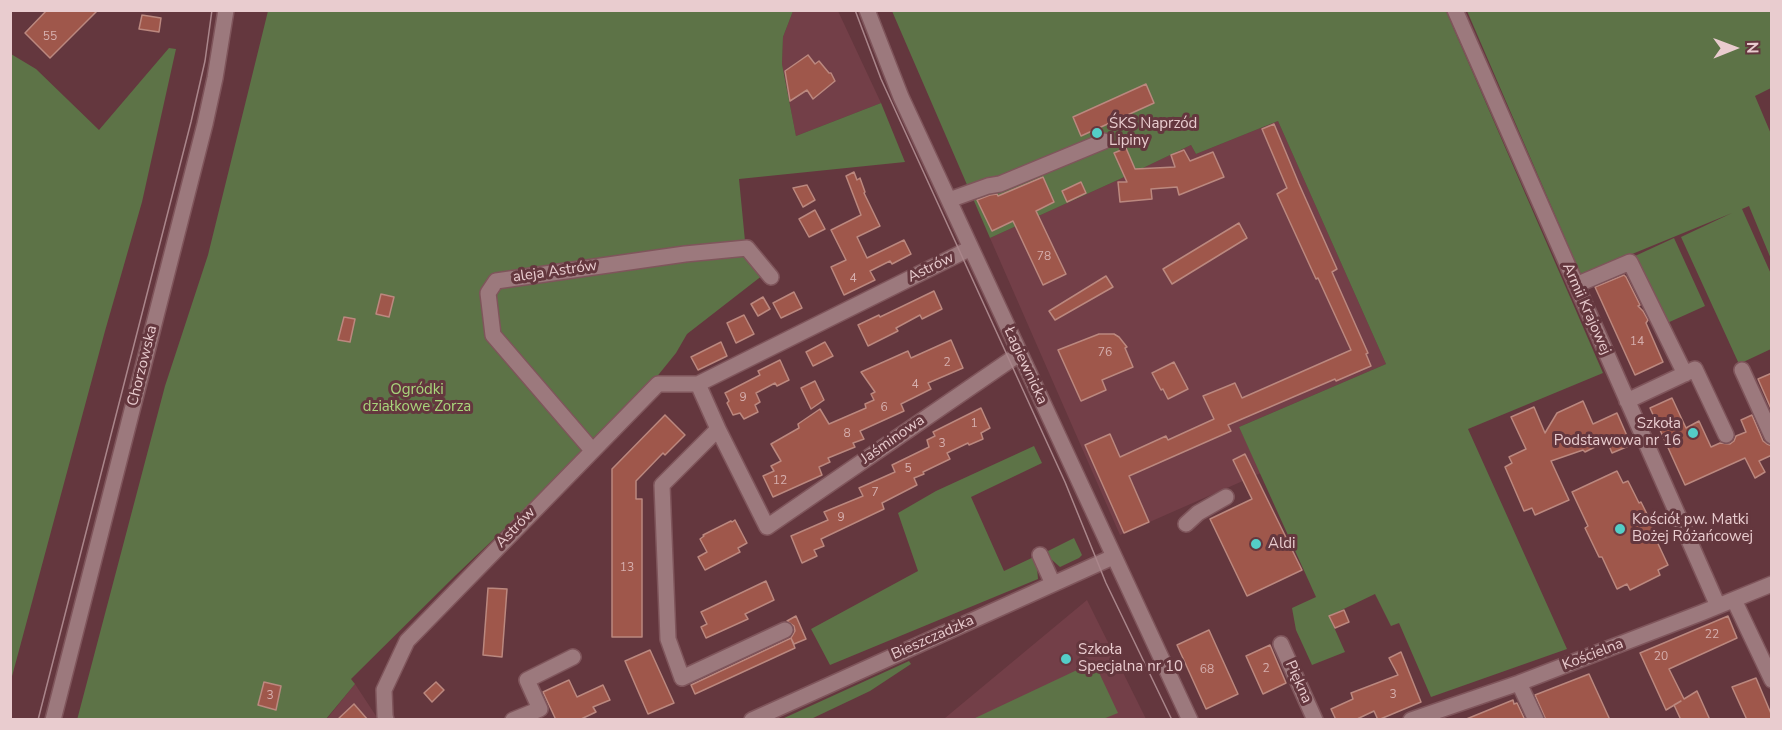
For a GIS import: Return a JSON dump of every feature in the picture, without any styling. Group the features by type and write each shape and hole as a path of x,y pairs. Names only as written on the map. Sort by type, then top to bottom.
{"street":[{"name":"Chorzowska","path":"53,720 205,124 226,10"},
{"name":"Łagiewnicka","path":"867,10 890,71 1190,720"},
{"name":"Armii Krajowej","path":"1455,10 1718,606"},
{"path":"949,200 1000,184 1104,141"},
{"name":"aleja Astrów","path":"592,450 493,335 488,293 496,281 685,254 747,248 771,277"},
{"name":"Astrów","path":"386,720 384,690 407,641 658,384 698,384 971,248"},
{"path":"1576,285 1630,262 1685,374"},
{"name":"Jaśminowa","path":"718,429 767,527 1019,354"},
{"path":"1628,401 1695,369 1726,435"},
{"path":"1742,370 1772,436"},
{"path":"698,384 718,429 662,485 668,639 682,678 785,630"},
{"path":"1186,524 1198,513 1226,497"},
{"path":"1040,555 1053,584"},
{"name":"Bieszczadzka","path":"752,720 1113,557"},
{"name":"Kościelna","path":"1412,720 1519,683 1772,584"},
{"path":"1734,600 1772,680"},
{"name":"Piękna","path":"1281,645 1315,720"},
{"path":"513,720 540,709 527,680 573,657"},
{"path":"1519,683 1536,720"}],"shaded area":[{"path":"793,11 838,11 881,103 796,136 782,64 783,37"},
{"path":"1278,121 1386,364 1239,427 1261,473 1120,535 990,238 1191,145 1196,154"},
{"name":"Szkoła Specjalna nr 10","path":"1087,600 1146,719 945,720 945,718"},
{"path":"355,684 378,719 326,720"}],"green space":[{"name":"Ogródki działkowe Zorza","path":"268,11 793,11 783,37 782,64 796,136 881,103 905,162 739,179 745,241 763,275 687,334 676,353 634,405 351,679 355,684 326,719 77,720 165,386 208,255"},
{"path":"892,11 1446,11 1603,373 1468,429 1567,649 1431,697 1399,623 1391,626 1375,594 1329,616 1345,652 1312,665 1296,630 1292,608 1316,597 1239,427 1386,364 1278,121 1196,154 1191,145 990,238"},
{"path":"1467,11 1771,11 1771,88 1755,96 1771,134 1771,259 1749,206 1742,209 1771,274 1771,349 1739,364 1681,237 1732,213 1581,275"},
{"path":"169,48 176,49 142,202 11,680 11,54 36,69 99,130"},
{"path":"1674,238 1705,306 1665,324 1635,256"},
{"path":"1034,446 1042,463 971,497 1004,571 1036,556 1038,579 830,665 811,629 918,571 898,513 936,491"},
{"path":"1074,538 1082,555 1079,558 1060,567 1044,553"},
{"path":"909,661 911,664 870,691 811,719 782,719"},
{"path":"1094,662 1118,713 1103,719 973,719"}],"building":[{"path":"47,10 98,10 50,58 25,33"},
{"path":"142,15 161,18 159,32 139,29"},
{"path":"808,55 815,64 819,61 831,73 835,81 813,99 807,90 790,101 785,71"},
{"path":"1146,84 1154,103 1081,136 1073,117"},
{"path":"1274,124 1337,269 1332,272 1368,353 1366,354 1371,366 1228,425 1231,431 1129,476 1149,522 1124,533 1085,445 1110,434 1120,457 1166,436 1168,440 1214,419 1203,396 1235,383 1242,398 1351,350 1277,194 1287,188 1262,129"},
{"path":"1126,148 1135,169 1175,167 1171,155 1184,150 1190,161 1213,152 1224,177 1179,195 1177,187 1151,189 1152,199 1120,202 1118,182 1127,182 1114,153"},
{"path":"854,172 857,180 860,178 864,193 880,226 857,237 867,258 904,240 911,254 892,264 890,261 870,271 875,280 844,295 831,267 846,260 831,230 861,215 846,176"},
{"path":"1043,177 1054,202 1036,211 1066,274 1043,285 1013,221 992,231 977,200 990,195 997,194 998,196"},
{"path":"1081,182 1086,193 1067,202 1062,191"},
{"path":"807,185 815,200 803,207 793,188"},
{"path":"815,210 825,229 809,237 799,219"},
{"path":"1239,223 1247,238 1172,284 1163,269"},
{"path":"1624,275 1640,305 1638,306 1648,320 1646,323 1663,362 1635,375 1595,287"},
{"path":"1106,276 1113,287 1055,320 1049,311"},
{"path":"934,291 942,309 922,319 920,315 896,328 898,331 868,346 858,325"},
{"path":"794,292 802,308 781,318 773,303"},
{"path":"381,294 394,297 389,317 376,314"},
{"path":"763,297 770,309 758,316 751,304"},
{"path":"744,315 754,334 736,343 727,323"},
{"path":"344,317 355,319 350,342 338,340"},
{"path":"1099,334 1114,334 1119,337 1127,347 1125,348 1133,367 1102,380 1106,390 1081,401 1058,350"},
{"path":"951,340 963,368 928,383 931,389 901,404 904,411 860,431 864,439 853,443 855,447 828,458 830,462 819,467 822,475 773,497 763,476 774,471 771,466 781,461 771,444 799,428 798,424 820,409 829,424 866,408 865,404 874,400 871,394 875,392 861,372 908,351 911,358"},
{"path":"721,342 727,356 698,370 691,357"},
{"path":"825,342 833,356 813,366 806,352"},
{"path":"780,360 789,380 777,386 775,383 756,393 760,402 755,405 758,412 744,419 740,413 733,415 725,393 760,375 758,371"},
{"path":"1174,362 1188,389 1168,399 1152,373"},
{"path":"1772,373 1772,411 1758,379"},
{"path":"815,381 824,400 811,409 801,388"},
{"path":"1672,398 1686,428 1699,421 1711,447 1720,443 1730,444 1736,436 1746,432 1741,420 1752,415 1763,441 1772,446 1772,455 1759,461 1765,472 1755,478 1745,458 1685,485 1650,408"},
{"path":"1583,401 1593,424 1617,413 1631,445 1612,453 1607,441 1585,452 1583,450 1551,461 1569,500 1535,515 1532,508 1524,511 1505,467 1512,463 1509,457 1526,449 1511,417 1534,407 1545,433 1557,413"},
{"path":"981,408 990,428 981,433 983,439 947,453 950,459 914,478 917,485 882,503 884,509 821,539 824,546 814,550 817,556 802,563 791,536 828,520 824,512 863,496 859,488 895,472 892,465 929,447 927,440 935,436 933,432"},
{"path":"665,415 685,435 665,455 663,453 636,481 636,499 642,499 642,637 612,637 612,469"},
{"name":"Aldi","path":"1245,454 1302,570 1247,596 1210,519 1252,499 1233,460"},
{"name":"Kościół pw. Matki Bożej Różańcowej","path":"1617,471 1623,483 1628,481 1639,503 1641,502 1655,530 1653,533 1668,565 1658,570 1660,575 1630,590 1627,584 1617,589 1585,528 1588,526 1572,492"},
{"path":"735,520 747,543 738,548 740,552 705,570 698,557 707,552 700,539 703,535"},
{"path":"766,581 774,600 745,614 748,619 706,638 701,627 707,624 701,612"},
{"path":"488,588 507,589 502,657 483,655"},
{"path":"1344,610 1349,622 1335,628 1329,616"},
{"path":"796,616 806,639 794,644 791,638 795,631 794,626 787,621"},
{"path":"1728,616 1737,638 1669,669 1684,699 1697,691 1710,720 1681,720 1674,705 1666,710 1640,653"},
{"path":"1209,630 1238,694 1206,709 1177,645"},
{"path":"791,638 795,648 695,694 691,685"},
{"path":"1270,645 1286,683 1263,694 1246,656"},
{"path":"650,650 674,703 648,714 625,661"},
{"path":"1401,652 1421,702 1378,720 1374,711 1355,720 1336,720 1331,709 1353,699 1351,693 1398,675 1389,658"},
{"path":"1589,674 1610,720 1546,720 1535,695"},
{"path":"1756,678 1772,720 1747,720 1732,687"},
{"path":"569,680 577,697 603,685 610,700 593,707 596,712 579,720 556,720 543,692"},
{"path":"264,682 281,686 276,710 258,705"},
{"path":"436,682 444,690 432,702 424,693"},
{"path":"1513,700 1514,704 1517,703 1525,720 1464,720"},
{"path":"354,704 368,720 337,720"}],"tram line":[{"path":"38,720 191,122 205,61 212,10"},
{"path":"855,10 881,79 1065,482 1106,583 1172,720"}],"place":[{"name":"ŚKS Naprzód Lipiny","path":"1097,133"},
{"name":"Szkoła Podstawowa nr 16","path":"1693,433"},
{"name":"Kościół pw. Matki Bożej Różańcowej","path":"1620,529"},
{"name":"Aldi","path":"1256,544"},
{"name":"Szkoła Specjalna nr 10","path":"1066,659"}]}
